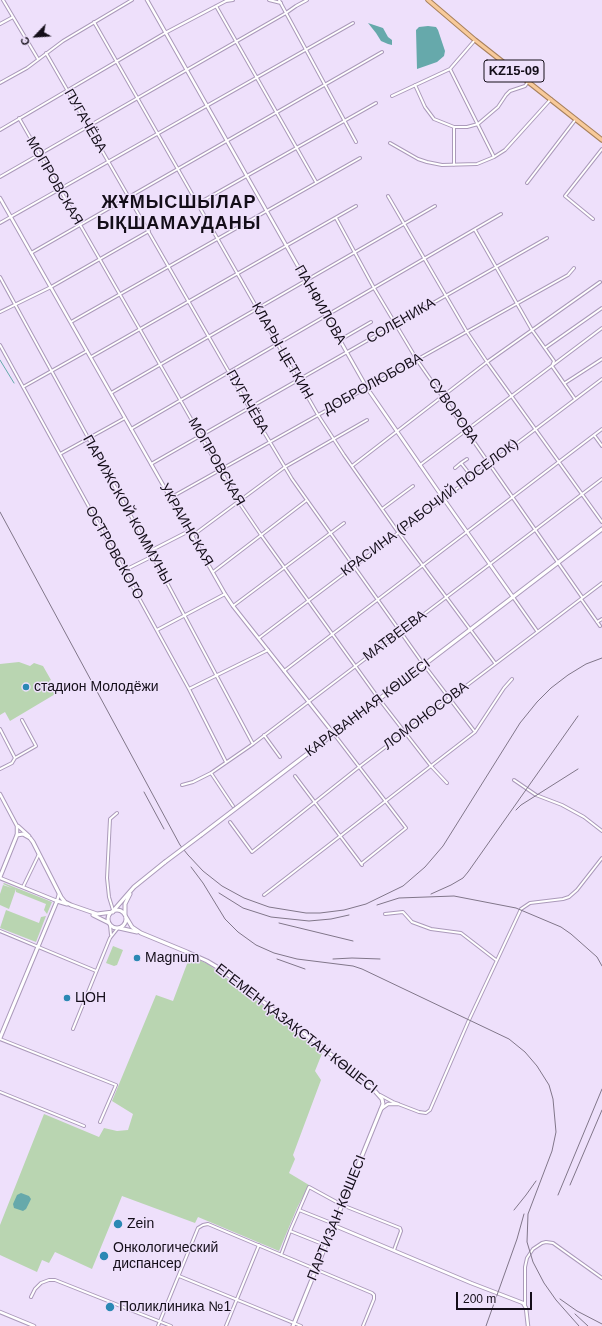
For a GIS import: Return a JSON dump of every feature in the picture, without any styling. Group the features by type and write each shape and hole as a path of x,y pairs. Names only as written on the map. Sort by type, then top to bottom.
{"highway":[{"name":"KZ15-09","path":"428,0 475,40 602,140"}],"main road":[{"name":"КАРАВАННАЯ КӨШЕСІ","path":"113,911 134,887 165,862 602,529"},
{"path":"0,877 17,835 23,834 30,838 39,853 59,895 71,905"},
{"name":"КАРАВАННАЯ КӨШЕСІ","path":"126,917 125,904 134,887"},
{"path":"57,900 96,914 121,911 126,917 125,924 118,928"},
{"path":"57,900 96,916 118,928 141,933"},
{"path":"0,1039 57,900"},
{"path":"110,924 108,917 113,911"},
{"name":"ЕГЕМЕН ҚАЗАҚСТАН КӨШЕСІ","path":"126,917 132,927 141,933 207,961 222,970 333,1056 376,1092"},
{"path":"376,1092 382,1100 381,1109"},
{"name":"ПАРТИЗАН КӨШЕСІ","path":"293,1325 381,1109"}],"street":[{"path":"3,0 38,60"},
{"path":"0,83 27,68 63,41 132,0"},
{"name":"ПАНФИЛОВА","path":"147,0 367,388 537,631"},
{"path":"0,130 166,32 226,1 233,0"},
{"path":"269,0 281,3"},
{"path":"279,0 356,142"},
{"path":"0,176 237,42 307,0"},
{"path":"216,6 316,182"},
{"path":"0,24 13,17"},
{"name":"КЛАРЫ ЦЕТКИН","path":"94,22 277,344 333,439 398,532 495,663"},
{"path":"0,223 353,23"},
{"path":"392,96 450,69 475,40"},
{"path":"31,252 382,52"},
{"name":"ПУГАЧЁВА","path":"46,53 285,467 400,632 475,732"},
{"path":"450,69 494,157"},
{"path":"415,85 425,106 434,119 454,127 478,124 498,107 510,91 525,86 528,82"},
{"path":"390,143 418,159 442,165 454,166 477,164 494,157 509,146 550,99"},
{"path":"197,204 376,103"},
{"name":"МОПРОВСКАЯ","path":"18,118 201,434 220,471 238,501 379,699 431,766 447,783"},
{"path":"528,183 576,119"},
{"path":"454,127 454,166"},
{"path":"593,219 565,196 602,149"},
{"path":"71,322 360,158"},
{"path":"388,196 467,332 581,495 602,522"},
{"name":"УКРАИНСКАЯ","path":"0,198 225,594 406,828 362,865 340,836"},
{"path":"91,357 356,206"},
{"path":"111,393 435,206"},
{"path":"131,429 501,214"},
{"name":"СУВОРОВА","path":"336,218 374,288 417,360 558,562 600,626"},
{"path":"474,230 532,330 554,361 552,366"},
{"path":"0,312 51,287 149,231"},
{"name":"СОЛЕНИКА","path":"151,464 201,434 547,238"},
{"name":"ДОБРОЛЮБОВА","path":"170,498 568,275 574,268"},
{"name":"ПАРИЖСКОЙ КОММУНЫ","path":"0,277 150,551 252,744"},
{"path":"352,466 487,362 600,282"},
{"path":"545,348 602,308"},
{"path":"340,340 371,322"},
{"path":"420,465 602,328"},
{"name":"ОСТРОВСКОГО","path":"0,345 189,689 226,762"},
{"path":"23,387 87,351"},
{"path":"564,384 602,359"},
{"path":"552,366 575,399"},
{"name":"КРАСИНА (РАБОЧИЙ ПОСЕЛОК)","path":"259,638 602,379"},
{"path":"60,454 125,418"},
{"path":"192,536 285,467 367,420"},
{"path":"284,671 602,429"},
{"path":"594,435 602,446"},
{"path":"455,468 467,459"},
{"path":"462,463 472,477"},
{"name":"МАТВЕЕВА","path":"182,785 193,782 211,773 252,744 601,480"},
{"path":"382,509 413,486"},
{"path":"213,572 307,500"},
{"path":"233,606 344,524"},
{"path":"150,551 189,531"},
{"path":"123,570 152,556"},
{"name":"ЛОМОНОСОВА","path":"230,822 252,852 404,732 602,583"},
{"path":"157,630 225,594"},
{"path":"597,622 602,619"},
{"path":"189,689 268,650"},
{"path":"264,895 475,732 504,688 512,679"},
{"path":"0,770 12,763 15,758 34,748 36,745 22,720"},
{"path":"0,729 15,758"},
{"path":"264,735 280,757"},
{"path":"211,773 233,806"},
{"path":"295,776 340,836"},
{"path":"514,780 536,795 562,805 584,817 602,832"},
{"path":"0,794 18,829 17,835"},
{"path":"113,911 109,897 107,878 110,819 117,813"},
{"path":"15,822 30,838"},
{"path":"23,887 39,853"},
{"path":"385,914 403,912 412,922 434,930 461,933 496,960 523,906 530,903 570,897 602,858"},
{"path":"0,877 57,900 59,895"},
{"path":"52,898 56,898 59,895"},
{"path":"110,924 111,936"},
{"path":"73,1029 111,936 118,928"},
{"path":"0,931 96,971"},
{"name":"ЕГЕМЕН ҚАЗАҚСТАН КӨШЕСІ","path":"376,1092 384,1098 398,1104 419,1112 428,1112 432,1107 496,960"},
{"path":"0,1039 116,1085 100,1122"},
{"path":"0,1092 84,1126"},
{"path":"381,1109 388,1104 398,1104"},
{"path":"281,1255 309,1187 342,1205 401,1229 401,1233 394,1251"},
{"path":"299,1210 394,1251 520,1302 524,1305"},
{"path":"158,1326 198,1228 203,1224 210,1224 372,1293 374,1295 374,1299 363,1326"},
{"path":"290,1231 326,1245"},
{"path":"528,1326 524,1305 525,1267 526,1258 533,1249 546,1242 553,1244 602,1278"},
{"path":"226,1326 259,1245"},
{"path":"179,1276 293,1325 301,1326"},
{"path":"31,1297 35,1289 41,1283 49,1280 55,1280 170,1326"},
{"path":"0,1312 34,1326"}],"shaded area":[{"path":"368,23 383,28 388,37 392,40 392,45 381,41"},
{"path":"419,27 436,27 438,30 445,51 444,56 437,62 417,69 416,30"},
{"name":"стадион Молодёжи","path":"19,662 30,666 34,663 43,666 51,680 49,681 57,693 10,721 5,712 0,715 0,664"},
{"path":"4,883 52,902 47,914 44,910 46,904 16,892 16,889 9,909 0,905 0,894 3,885 12,888 3,884"},
{"path":"6,910 39,923 41,917 46,916 36,942 0,928"},
{"path":"113,946 123,950 117,965 114,966 106,963"},
{"path":"190,956 208,964 323,1051 315,1071 321,1080 293,1155 295,1159 289,1173 309,1185 297,1208 279,1251 198,1217 195,1223 122,1196 92,1269 55,1252 49,1263 42,1260 37,1272 0,1255 0,1225 44,1114 99,1137 104,1128 117,1131 128,1130 133,1114 112,1101 156,995 173,1001"},
{"path":"21,1193 29,1196 31,1199 26,1209 23,1211 14,1208 13,1204 17,1195"}],"waterway":[{"path":"0,360 14,383"}],"railway":[{"path":"0,512 180,845 203,871 222,886 244,898 269,907 306,913 344,910 366,904 403,886 425,867 443,846 520,723 537,702 551,688 568,675 586,664 602,658"},
{"path":"431,894 463,878 468,872 578,716"},
{"path":"516,810 521,805 578,769"},
{"path":"144,792 164,829"},
{"path":"191,867 203,883 225,919 238,932 256,945 274,953 297,959 353,966 362,969 509,1039 525,1052 537,1066 549,1085 553,1099 556,1132 552,1151 528,1214 527,1242 533,1262 544,1283 556,1300 579,1326"},
{"path":"219,893 243,908 271,917 309,921 331,919 349,915"},
{"path":"377,905 399,898 454,896 516,908 561,927 597,957 602,966"},
{"path":"279,923 353,941"},
{"path":"277,959 305,969"},
{"path":"333,959 380,959"},
{"path":"558,1195 602,1089"},
{"path":"570,1185 602,1110"},
{"path":"514,1210 536,1181"},
{"path":"486,1326 517,1239 524,1214"},
{"path":"560,1299 577,1311 602,1324"},
{"path":"575,1314 588,1326"}],"place":[{"name":"стадион Молодёжи","path":"26,687"},
{"name":"Magnum","path":"137,958"},
{"name":"ЦОН","path":"67,998"},
{"name":"Zein","path":"118,1224"},
{"name":"Онкологический диспансер","path":"104,1256"},
{"name":"Поликлиника №1","path":"110,1307"}],"district":[{"name":"ЖҰМЫСШЫЛАР ЫҚШАМАУДАНЫ","path":"179,213"}]}
